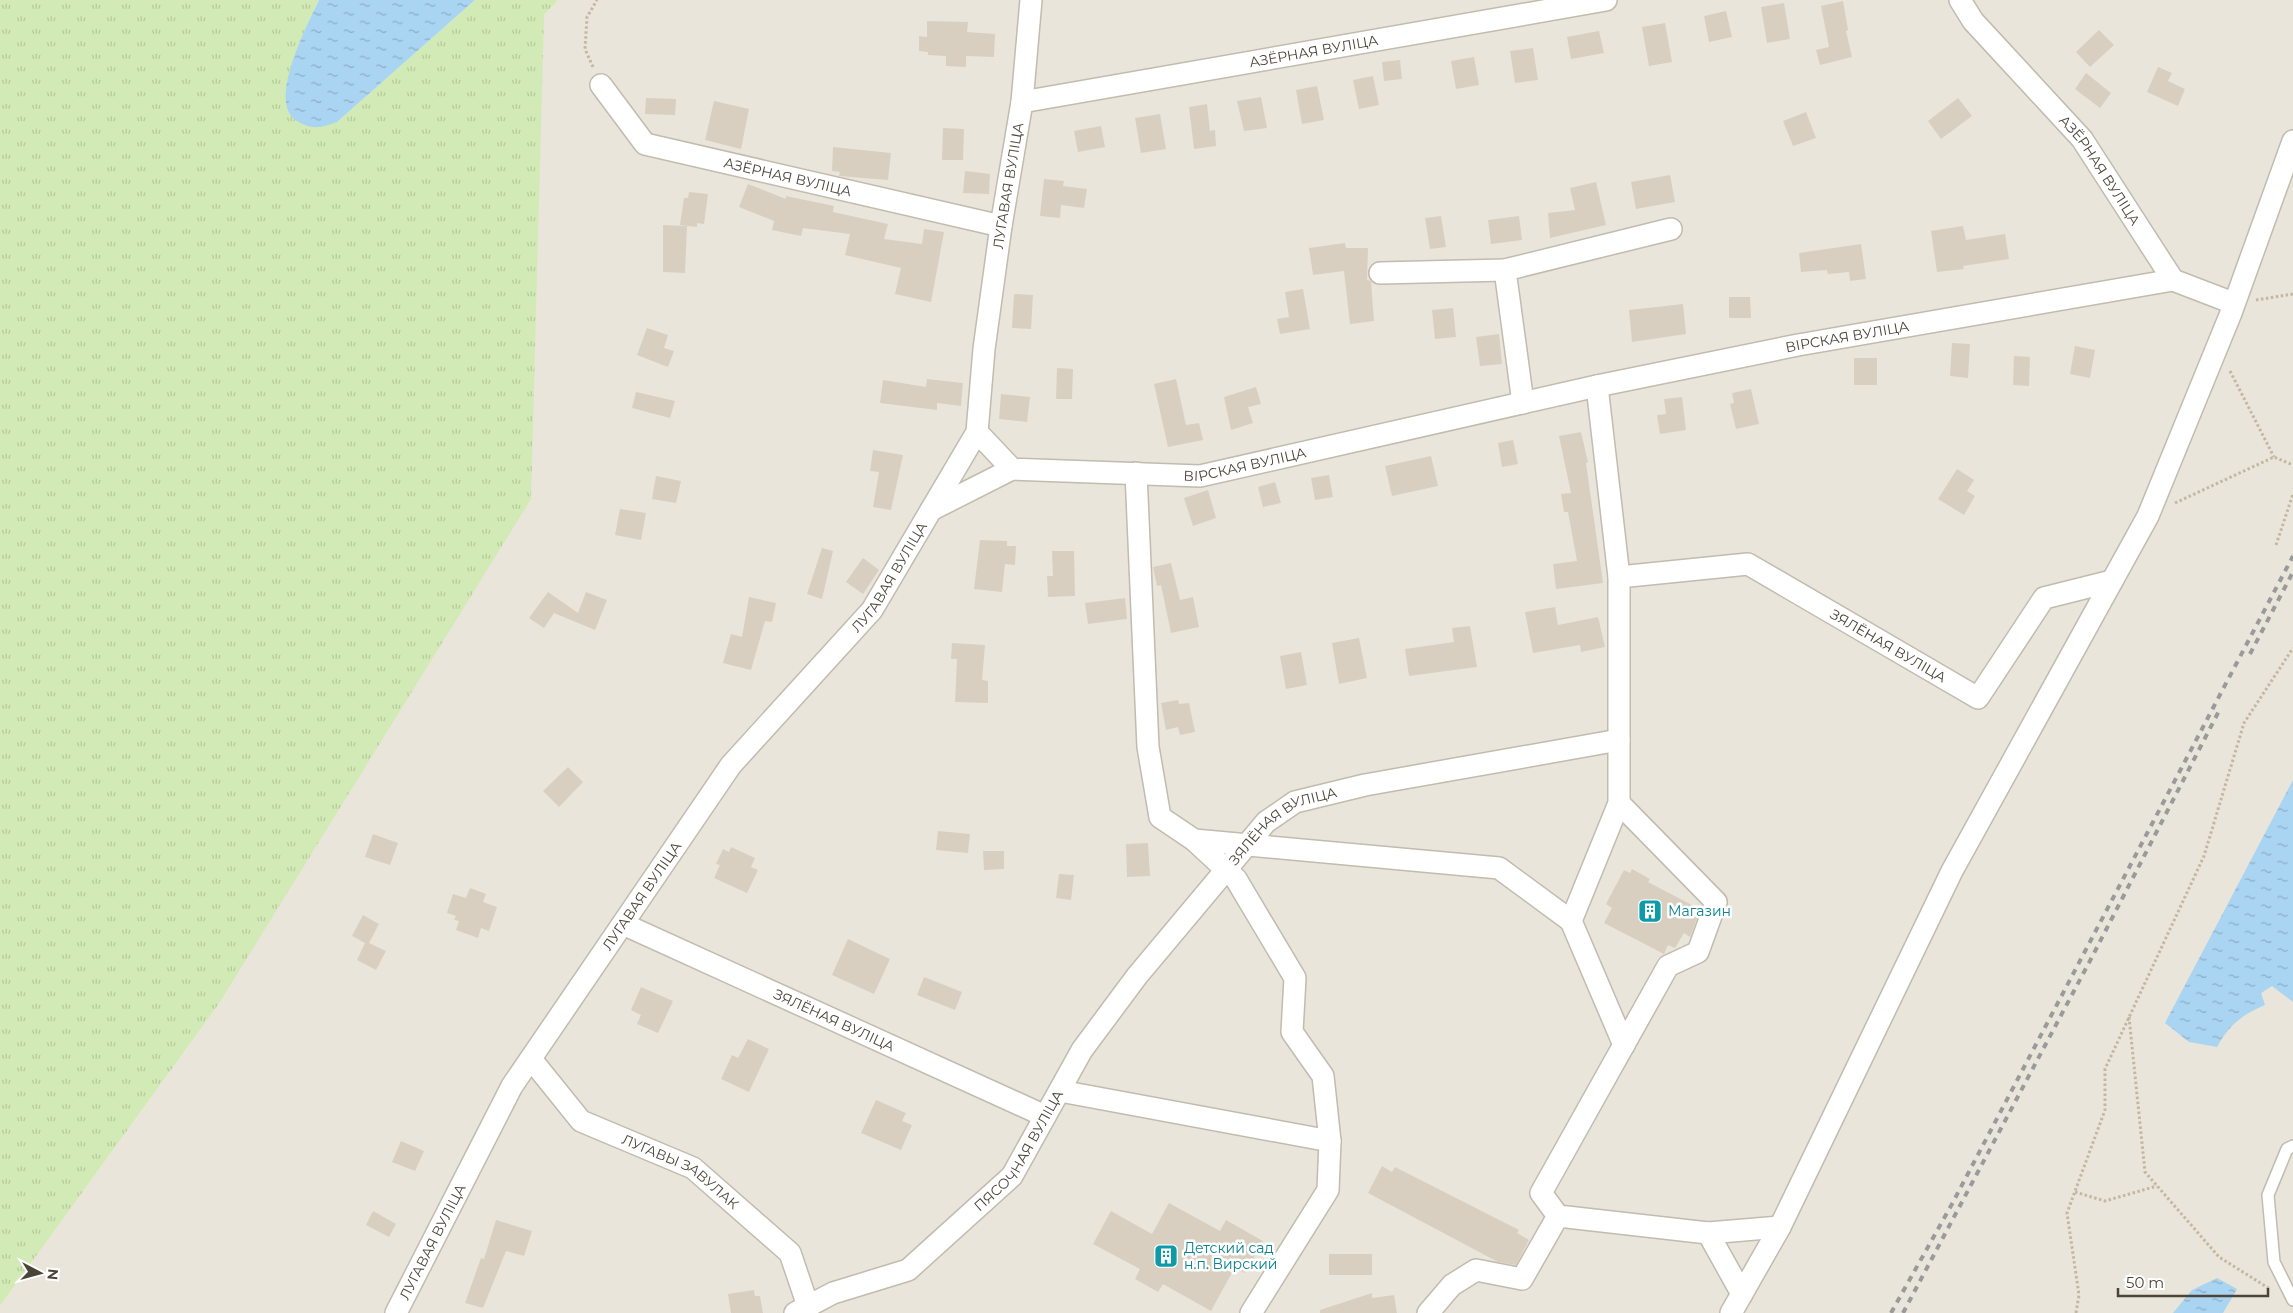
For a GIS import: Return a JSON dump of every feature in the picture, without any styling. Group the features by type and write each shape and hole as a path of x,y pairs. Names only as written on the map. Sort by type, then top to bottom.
{"street":[{"name":"ЛУГАВАЯ ВУЛІЦА","path":"396,1313 512,1086 731,765 872,610 977,432 984,348 1001,226 1022,102 1031,0"},
{"name":"АЗЁРНАЯ ВУЛІЦА","path":"1022,102 1606,0"},
{"name":"АЗЁРНАЯ ВУЛІЦА","path":"1944,0 1973,21"},
{"name":"АЗЁРНАЯ ВУЛІЦА","path":"1960,0 1973,21 2082,139 2173,280"},
{"name":"АЗЁРНАЯ ВУЛІЦА","path":"601,86 645,144 1001,226"},
{"path":"1731,1313 1780,1227 1952,871 2148,516 2218,346 2293,140"},
{"path":"1380,273 1506,270 1671,229"},
{"path":"1506,270 1523,403"},
{"path":"2173,280 2233,303"},
{"name":"ВІРСКАЯ ВУЛІЦА","path":"1012,469 1200,476 1597,386 1798,345 2173,280"},
{"path":"1570,921 1619,803 1619,577 1597,386"},
{"path":"977,432 1012,469"},
{"name":"ЛУГАВАЯ ВУЛІЦА","path":"931,510 1012,469"},
{"path":"1136,473 1148,747 1160,817 1194,840 1236,879 1295,978 1292,1032 1323,1076 1330,1141 1328,1190 1250,1313"},
{"name":"ЗЯЛЁНАЯ ВУЛІЦА","path":"1619,577 1748,564 1978,698 2044,598 2112,581"},
{"name":"ЗЯЛЁНАЯ ВУЛІЦА","path":"1060,1091 1087,1043 1138,976 1266,822 1295,802 1365,785 1619,740"},
{"path":"1619,803 1716,902 1698,952 1668,966 1541,1193 1558,1216 1708,1233 1780,1227"},
{"path":"1194,840 1499,868 1570,921 1624,1045"},
{"name":"ЗЯЛЁНАЯ ВУЛІЦА","path":"623,924 1045,1116"},
{"name":"ЛУГАВЫ ЗАВУЛАК","path":"531,1059 581,1121 693,1168 790,1253 802,1310"},
{"name":"ПЯСОЧНАЯ ВУЛІЦА","path":"802,1310 833,1293 908,1270 1012,1176 1060,1091 1330,1141"},
{"path":"1428,1313 1452,1286 1476,1270 1522,1279 1558,1216"},
{"path":"1708,1233 1742,1294"}],"lane":[{"path":"2293,1146 2287,1149 2268,1195 2274,1262 2293,1300"}],"path":[{"path":"598,0 587,17 585,49 601,86"},
{"path":"2233,303 2293,294"},
{"path":"2218,346 2274,457 2293,465"},
{"path":"2148,516 2274,457"},
{"path":"2276,545 2293,494"},
{"path":"2076,1313 2079,1295 2067,1213 2105,1110 2105,1069 2204,856 2244,723 2293,648"},
{"path":"2129,1017 2145,1172 2219,1257 2276,1293"},
{"path":"2075,1192 2105,1201 2157,1186"}],"shaded area":[{"path":"558,0 2293,0 2293,1313 0,1313 0,1306 218,1005 544,15"}],"green space":[{"path":"0,0 319,0 295,56 286,91 337,122 475,0 558,0 544,15 531,499 218,1005 0,1306"}],"water":[{"path":"319,0 475,0 337,122 326,126 312,127 297,121 289,111 286,97 287,81 292,62"},
{"path":"2293,780 2293,1002 2272,986 2261,993 2265,1005 2237,1021 2226,1032 2217,1047 2189,1042 2165,1023"},
{"path":"2217,1278 2237,1289 2223,1313 2173,1313 2192,1290"}],"building":[{"path":"1843,1 1848,30 1846,31 1852,57 1820,65 1816,50 1829,47 1821,6"},
{"path":"1784,3 1790,39 1767,43 1761,7"},
{"path":"1726,11 1732,37 1709,42 1704,16"},
{"path":"927,21 968,22 967,32 995,34 994,57 966,56 966,67 946,66 946,56 928,55 928,52 919,51 919,36 927,37"},
{"path":"1665,23 1672,62 1649,66 1642,27"},
{"path":"2099,30 2114,45 2090,67 2076,52"},
{"path":"1599,31 1604,53 1571,59 1567,37"},
{"path":"1533,48 1538,80 1515,83 1510,51"},
{"path":"1474,57 1479,85 1456,89 1451,61"},
{"path":"1400,60 1402,79 1384,81 1382,62"},
{"path":"2158,67 2172,73 2168,81 2185,89 2178,106 2147,92"},
{"path":"2086,73 2111,93 2100,108 2075,89"},
{"path":"1373,76 1379,105 1359,109 1353,80"},
{"path":"1317,86 1324,120 1302,124 1296,90"},
{"path":"1261,97 1267,128 1244,131 1237,101"},
{"path":"646,98 676,99 675,115 645,114"},
{"path":"1958,98 1972,116 1941,139 1928,121"},
{"path":"714,101 749,109 741,149 705,140"},
{"path":"1207,104 1210,131 1215,130 1216,146 1194,149 1189,107"},
{"path":"1806,112 1816,138 1793,146 1783,121"},
{"path":"1160,114 1166,149 1141,153 1135,118"},
{"path":"1101,126 1105,147 1078,152 1074,131"},
{"path":"943,128 964,129 963,160 942,160"},
{"path":"833,147 891,153 888,180 839,176 840,172 832,171"},
{"path":"965,171 990,174 989,194 963,193"},
{"path":"1670,175 1675,202 1636,209 1631,182"},
{"path":"1044,179 1064,181 1063,186 1087,189 1084,208 1061,205 1060,218 1040,216"},
{"path":"1596,182 1606,225 1550,238 1548,213 1575,210 1570,188"},
{"path":"748,184 786,199 786,196 834,206 833,212 888,224 884,239 922,244 924,229 944,232 931,302 895,294 901,268 845,255 850,234 803,228 801,236 772,230 774,221 739,207"},
{"path":"689,192 708,194 704,224 697,223 697,227 680,225 684,198 688,198"},
{"path":"1441,216 1446,247 1430,249 1425,218"},
{"path":"1519,216 1522,240 1491,244 1488,220"},
{"path":"663,225 687,226 685,273 663,272"},
{"path":"1963,226 1966,240 2005,234 2009,259 1963,266 1964,269 1937,272 1931,231"},
{"path":"1345,243 1346,248 1368,248 1367,280 1371,281 1374,321 1350,324 1344,271 1313,275 1309,248"},
{"path":"1861,244 1866,279 1850,281 1849,272 1828,274 1827,270 1801,272 1799,253"},
{"path":"1303,289 1310,329 1280,334 1277,319 1289,317 1285,292"},
{"path":"1014,294 1033,295 1031,329 1012,328"},
{"path":"1729,297 1750,297 1751,318 1729,318"},
{"path":"1683,304 1686,334 1632,342 1629,310"},
{"path":"1453,308 1456,337 1435,339 1432,310"},
{"path":"647,328 668,335 664,348 674,351 668,367 637,355"},
{"path":"1499,334 1502,364 1480,366 1476,337"},
{"path":"1952,343 1970,344 1968,378 1950,376"},
{"path":"2075,346 2095,350 2090,378 2070,374"},
{"path":"2014,356 2030,357 2029,386 2013,385"},
{"path":"1854,358 1877,358 1877,385 1854,385"},
{"path":"1057,368 1073,369 1072,399 1056,399"},
{"path":"927,379 963,383 961,406 937,403 937,410 880,403 883,380 926,387"},
{"path":"1176,379 1186,425 1199,423 1203,440 1168,447 1154,384"},
{"path":"1256,387 1261,404 1248,407 1253,423 1231,430 1224,397"},
{"path":"1751,389 1759,424 1736,429 1730,404 1734,403 1732,393"},
{"path":"636,392 675,401 670,418 632,408"},
{"path":"1001,394 1030,397 1027,422 999,419"},
{"path":"1682,397 1686,430 1660,434 1657,415 1666,414 1664,399"},
{"path":"1581,432 1588,462 1586,463 1603,583 1556,589 1553,564 1577,561 1568,512 1564,512 1561,494 1571,493 1559,436"},
{"path":"1513,440 1518,464 1502,467 1498,443"},
{"path":"873,450 903,455 891,510 873,507 879,472 870,471"},
{"path":"1431,456 1438,486 1392,496 1385,466"},
{"path":"1957,469 1974,480 1967,491 1975,496 1964,515 1938,499"},
{"path":"1329,475 1333,497 1315,500 1311,478"},
{"path":"656,476 681,481 676,503 652,499"},
{"path":"1275,482 1281,503 1263,507 1258,487"},
{"path":"1208,490 1216,518 1193,526 1184,498"},
{"path":"620,509 646,513 641,540 615,535"},
{"path":"980,540 1007,541 1007,546 1016,546 1015,565 1005,564 1002,592 974,589"},
{"path":"822,548 833,551 822,599 807,594"},
{"path":"1052,551 1074,551 1075,596 1048,597 1047,576 1053,576"},
{"path":"863,558 879,570 863,594 846,582"},
{"path":"1171,563 1180,600 1193,597 1199,627 1171,633 1161,585 1157,586 1153,567"},
{"path":"548,592 578,613 586,592 607,600 595,630 554,613 544,628 529,618"},
{"path":"749,597 776,603 772,622 765,621 751,670 723,663 731,634 742,637"},
{"path":"1125,598 1127,619 1088,624 1085,603"},
{"path":"1555,607 1558,625 1598,617 1605,647 1581,652 1580,645 1533,653 1525,612"},
{"path":"1470,626 1477,667 1409,676 1405,649 1454,642 1452,628"},
{"path":"1359,638 1367,678 1339,684 1332,643"},
{"path":"952,643 985,645 982,680 988,681 988,703 955,702 957,659 951,659"},
{"path":"1301,652 1307,685 1286,689 1280,656"},
{"path":"1178,700 1179,704 1189,703 1195,732 1180,735 1178,727 1166,730 1161,703"},
{"path":"568,767 583,782 559,807 543,791"},
{"path":"938,831 970,834 968,853 936,850"},
{"path":"373,834 398,843 390,865 365,857"},
{"path":"1148,843 1150,876 1127,877 1126,844"},
{"path":"731,847 755,858 751,867 758,870 747,893 714,878 720,865 716,864 723,849 729,852"},
{"path":"983,851 1004,851 1004,869 984,870"},
{"name":"Магазин","path":"1632,869 1650,879 1648,882 1692,905 1688,913 1697,918 1690,937 1684,933 1675,948 1668,945 1664,954 1604,923 1612,908 1606,904 1624,870 1630,873"},
{"path":"1059,874 1074,875 1071,900 1056,898"},
{"path":"470,888 486,894 483,902 497,907 489,931 481,928 478,938 456,930 459,921 454,920 456,916 447,913 453,894 466,898"},
{"path":"363,915 379,924 369,943 386,951 376,970 357,960 365,943 352,936"},
{"path":"848,939 890,959 874,994 832,975"},
{"path":"924,977 962,992 955,1010 917,995"},
{"path":"641,987 673,1001 658,1033 637,1024 641,1015 631,1010"},
{"path":"748,1039 769,1049 749,1092 721,1079 732,1055 738,1058"},
{"path":"876,1100 906,1113 902,1121 912,1125 901,1150 861,1133"},
{"path":"401,1141 424,1151 415,1171 392,1162"},
{"path":"1382,1166 1392,1172 1395,1167 1519,1230 1517,1233 1529,1240 1516,1265 1498,1262 1368,1193"},
{"name":"Детский сад н.п. Вирский","path":"1169,1203 1220,1231 1226,1220 1263,1241 1245,1273 1235,1267 1211,1311 1163,1284 1158,1292 1135,1279 1140,1269 1093,1244 1111,1211 1152,1234"},
{"path":"373,1211 396,1224 389,1237 366,1225"},
{"path":"496,1220 532,1231 524,1256 506,1251 483,1308 465,1303 481,1258 484,1259"},
{"path":"1329,1254 1372,1254 1372,1275 1329,1275"},
{"path":"754,1290 755,1296 760,1296 763,1313 731,1313 728,1294"},
{"path":"1372,1293 1372,1298 1394,1295 1397,1313 1320,1313 1320,1310"}],"railway":[{"path":"1891,1313 1952,1204 2293,556"},
{"path":"2250,654 2293,572"},
{"path":"1903,1313 2092,957 2220,709"}],"place":[{"name":"Магазин","path":"1650,911"},
{"name":"Детский сад н.п. Вирский","path":"1166,1256"}]}
